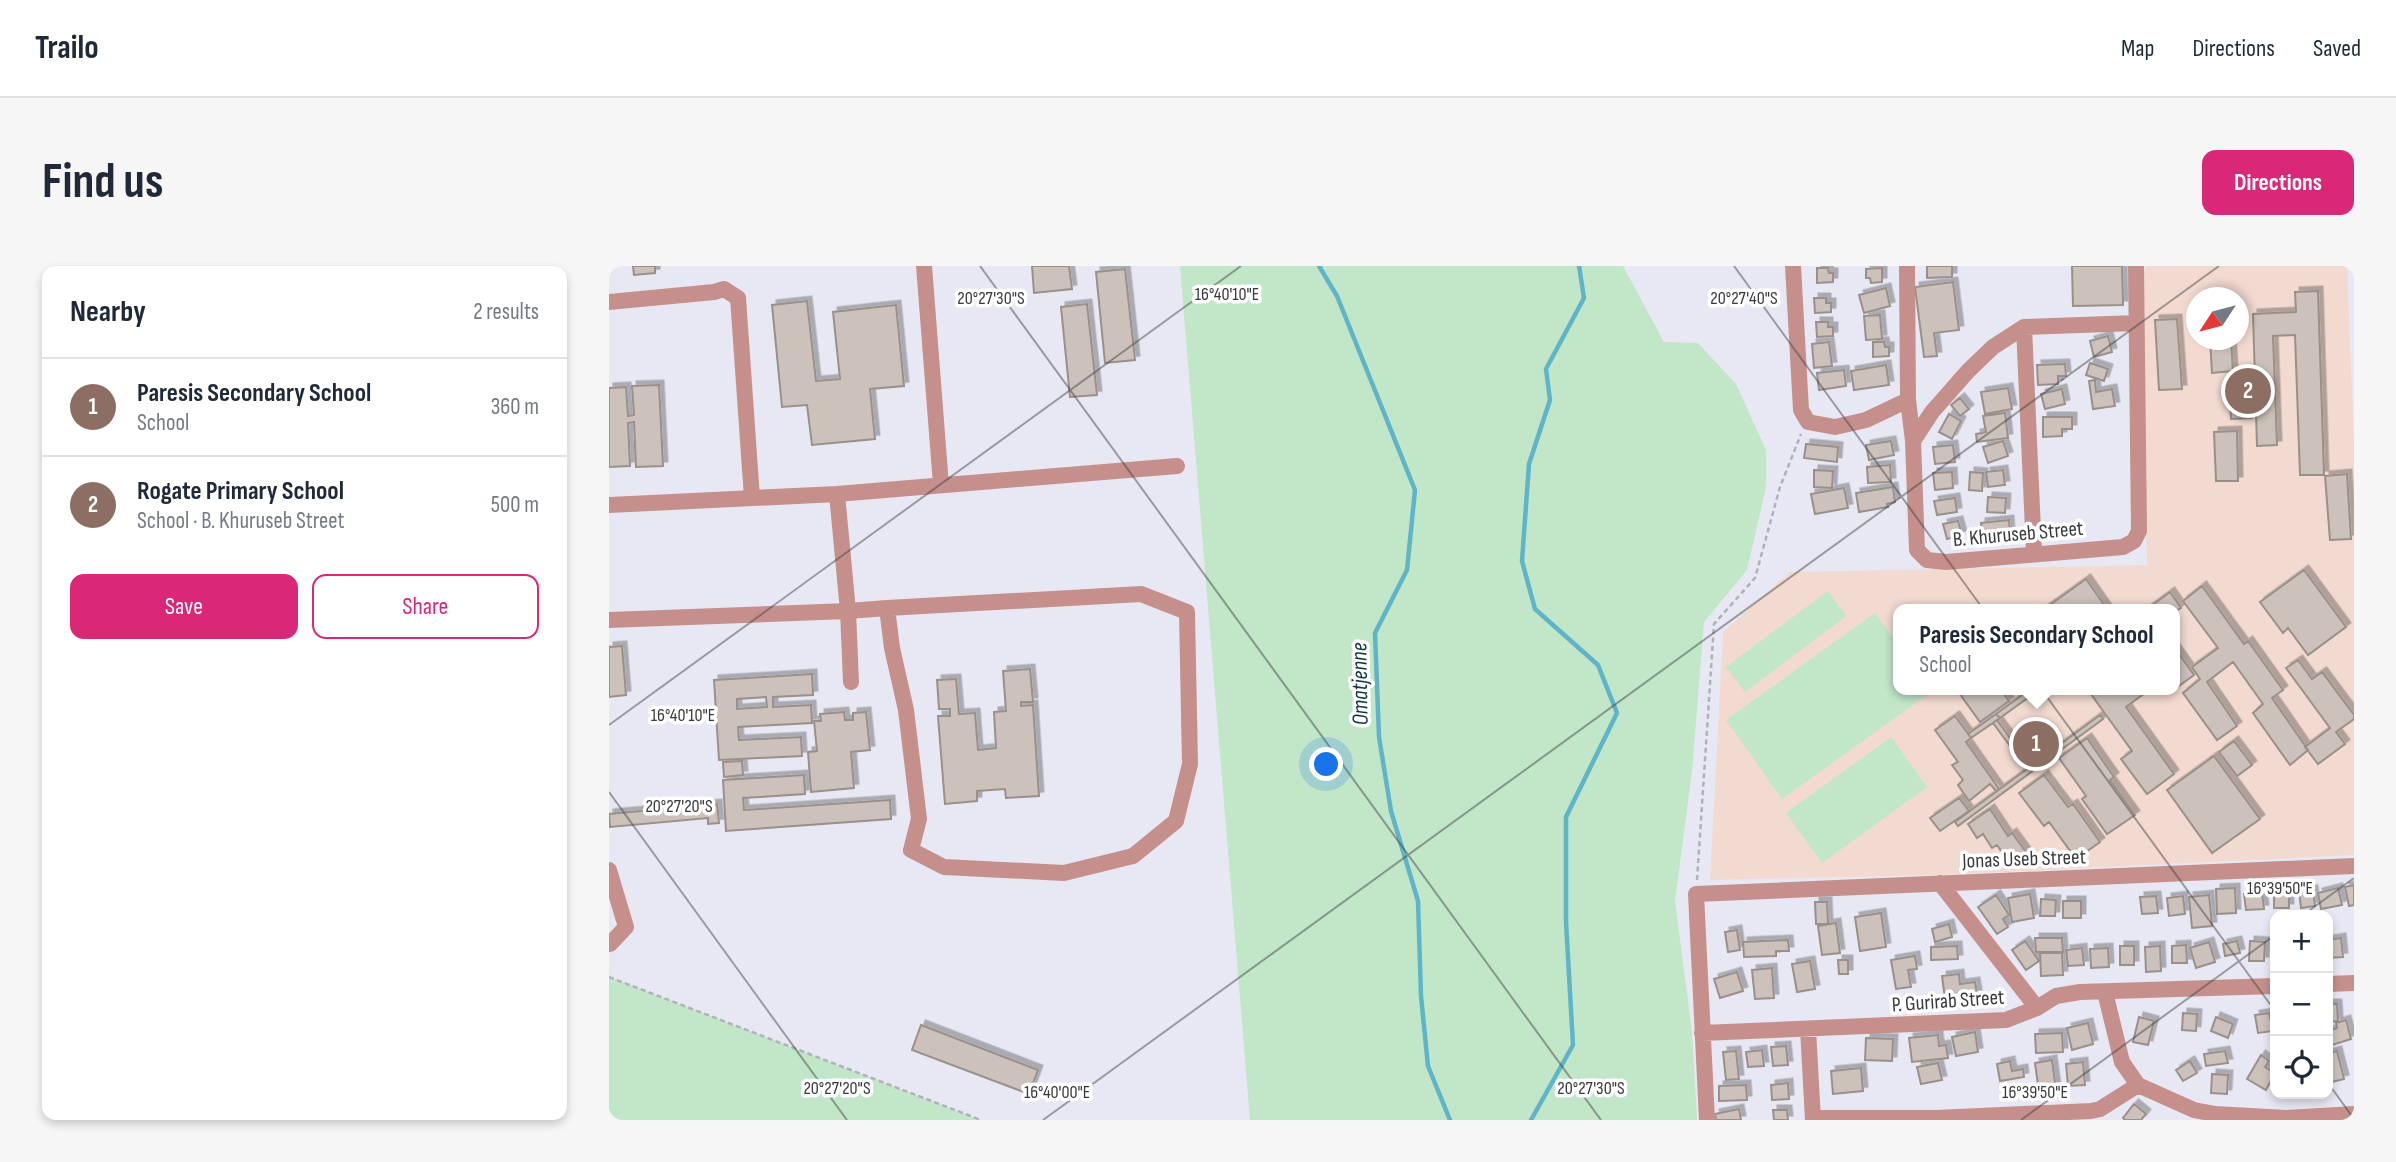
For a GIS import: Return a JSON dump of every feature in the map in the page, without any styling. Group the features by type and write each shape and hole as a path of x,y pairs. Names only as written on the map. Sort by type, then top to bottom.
{"street":[{"path":"924,266 941,485"},
{"path":"1793,266 1801,410 1808,422 1835,427 1866,419 1908,401"},
{"name":"B. Khuruseb Street","path":"1907,266 1908,401 1913,442 1917,550 1927,560 1946,562 2123,547 2134,541 2139,531 2137,266"},
{"path":"609,302 724,289 738,298 752,498"},
{"path":"1913,442 1932,412 1968,371 1993,347 2024,327 2136,323"},
{"path":"2024,327 2034,553"},
{"path":"609,505 837,494 1177,466"},
{"path":"837,494 848,611 851,682"},
{"path":"609,620 848,611 887,608 1141,594 1187,612 1190,764 1177,821 1133,856 1064,873 944,867 911,850 919,820 907,710 892,648 887,608"},
{"name":"Jonas Useb Street","path":"1696,894 2354,866"},
{"path":"609,870 625,927 610,944 609,942"},
{"path":"1940,883 2037,1008"},
{"path":"1696,894 1707,1120"},
{"path":"2333,984 2354,982"},
{"name":"P. Gurirab Street","path":"1702,1033 2006,1020 2037,1008 2056,996 2080,992 2270,986"},
{"path":"2105,992 2122,1062 2138,1084 2194,1110 2215,1114 2286,1119 2354,1114"},
{"path":"1808,1029 1813,1119 1936,1118 2091,1111 2110,1103 2138,1084"}],"path":[{"path":"1696,894 1714,624 1755,578 1780,487 1808,422"},
{"path":"609,977 981,1120"}],"shaded area":[{"path":"2147,266 2347,266 2354,443 2354,855 1941,875 1710,880 1723,632 1790,572 2147,565 2142,276"}],"green space":[{"path":"1180,266 1623,266 1664,342 1698,343 1736,384 1766,450 1766,487 1747,570 1704,622 1692,771 1675,901 1692,1032 1697,1120 1250,1120"},
{"path":"1828,591 1846,616 1745,692 1726,667"},
{"path":"1875,613 1893,638 1893,695 1927,695 1782,799 1726,720"},
{"path":"1891,737 1927,787 1822,863 1786,813"},
{"path":"609,977 612,978 981,1120 609,1120"}],"building":[{"path":"633,266 655,266 655,273 634,275"},
{"path":"1032,266 1069,266 1072,289 1034,293"},
{"path":"1927,266 1952,266 1952,277 1927,278"},
{"path":"2072,266 2122,266 2123,305 2073,306"},
{"path":"1817,268 1828,268 1829,273 1833,273 1833,282 1817,283"},
{"path":"1882,268 1882,282 1871,283 1870,278 1866,278 1866,269"},
{"path":"1125,269 1135,360 1105,363 1096,272"},
{"path":"1953,282 1959,330 1934,333 1937,356 1924,357 1915,287"},
{"path":"1886,288 1890,306 1864,313 1859,295"},
{"path":"2318,291 2324,475 2300,475 2295,335 2273,336 2277,445 2257,446 2253,314 2296,312 2295,292"},
{"path":"1814,298 1826,298 1826,303 1831,303 1831,312 1815,313"},
{"path":"807,301 816,381 840,379 833,312 896,305 904,386 870,389 875,439 812,445 807,405 782,407 772,305"},
{"path":"1087,304 1097,395 1070,397 1061,307"},
{"path":"1880,315 1882,339 1866,340 1864,316"},
{"path":"2177,319 2182,389 2159,390 2155,320"},
{"path":"1816,322 1828,322 1828,327 1833,327 1833,336 1817,337"},
{"path":"2108,336 2112,352 2094,357 2090,341"},
{"path":"1829,342 1832,366 1814,368 1812,344"},
{"path":"1873,342 1884,342 1885,347 1889,347 1889,356 1873,357"},
{"path":"2211,350 2232,350 2233,371 2212,373"},
{"path":"2090,363 2108,369 2104,381 2086,375"},
{"path":"2065,364 2066,376 2058,376 2058,384 2038,385 2037,365"},
{"path":"1886,365 1889,385 1854,390 1851,371"},
{"path":"1844,370 1846,386 1819,390 1817,373"},
{"path":"2095,380 2096,392 2112,389 2115,406 2093,409 2089,381"},
{"path":"2250,383 2252,418 2231,419 2229,384"},
{"path":"659,385 663,466 636,467 634,422 628,423 630,466 609,467 609,388 626,387 628,416 634,415 632,386"},
{"path":"2008,388 2012,409 1985,414 1981,392"},
{"path":"2062,389 2065,404 2045,409 2041,394"},
{"path":"1960,398 1969,409 1960,416 1951,405"},
{"path":"2005,413 2008,438 1977,442 1976,434 1986,432 1983,416"},
{"path":"1949,414 1961,421 1952,439 1939,432"},
{"path":"2043,417 2072,417 2072,429 2062,429 2062,436 2043,437"},
{"path":"2237,431 2238,481 2216,481 2214,432"},
{"path":"1891,441 1894,455 1869,460 1866,445"},
{"path":"2003,441 2008,456 1988,463 1983,447"},
{"path":"1806,444 1838,447 1837,462 1804,458"},
{"path":"1953,445 1955,462 1935,464 1933,447"},
{"path":"1890,465 1891,482 1868,483 1867,467"},
{"path":"1814,470 1833,471 1832,488 1814,487"},
{"path":"2003,470 2005,485 1988,487 1986,472"},
{"path":"1952,472 1953,488 1935,490 1933,473"},
{"path":"1970,472 1983,473 1982,491 1969,490"},
{"path":"2347,474 2351,539 2330,540 2325,476"},
{"path":"1893,487 1895,502 1887,504 1888,507 1859,512 1856,493"},
{"path":"1844,488 1848,508 1815,514 1811,494"},
{"path":"1988,497 2006,498 2005,513 1987,512"},
{"path":"1955,498 1957,512 1937,515 1934,501"},
{"path":"2009,520 2010,535 1988,537 1989,543 1983,544 1981,523"},
{"path":"1958,521 1962,535 1947,539 1943,524"},
{"path":"2304,570 2346,627 2308,655 2288,628 2283,633 2260,602"},
{"path":"2086,579 2104,604 2051,604"},
{"path":"2202,586 2244,644 2248,641 2283,690 2272,698 2308,750 2290,765 2253,713 2263,704 2233,662 2207,682 2237,726 2217,740 2183,693 2200,679 2192,667 2218,648 2183,601"},
{"path":"2170,592 2178,604 2154,604"},
{"path":"622,646 626,695 609,697 609,647"},
{"path":"2180,655 2194,675 2180,685"},
{"path":"2298,660 2312,679 2322,672 2354,715 2354,719 2336,732 2345,744 2318,764 2305,747 2330,728 2286,668"},
{"path":"1030,669 1033,702 1021,702 1021,706 1033,705 1039,796 1006,798 1005,789 977,791 977,801 945,804 938,716 950,716 950,709 939,709 937,680 956,679 959,714 975,713 978,750 996,748 994,712 1006,711 1003,671"},
{"path":"812,674 813,695 773,697 773,707 811,705 812,723 738,727 739,740 801,737 802,756 719,760 714,680","holes":["766,697 767,707 737,709 737,699"]},
{"path":"1961,695 2005,695 2009,701 1980,722"},
{"path":"2022,695 2032,695 2000,718 1996,714"},
{"path":"2092,695 2142,695 2126,707 2174,774 2147,794 2121,759 2132,751"},
{"path":"844,712 845,720 853,720 853,713 866,712 870,750 851,752 854,788 811,792 808,752 817,751 814,721 821,721 820,714"},
{"path":"1996,714 2000,718 1971,738 1968,734"},
{"path":"2100,715 2103,719 1958,826 1955,822"},
{"path":"1955,716 1971,738 1966,742 1999,789 1996,791 1990,784 1969,801 1958,785 1963,780 1952,765 1958,762 1935,730"},
{"path":"1997,720 2030,766 2027,769 1993,723"},
{"path":"2087,738 2114,777 2110,780 2135,815 2107,834 2082,799 2086,796 2059,758"},
{"path":"2234,741 2252,765 2237,776 2219,752"},
{"path":"2214,756 2260,819 2212,853 2167,790"},
{"path":"742,761 743,775 724,777 723,762"},
{"path":"804,775 805,794 743,798 744,810 890,800 891,819 726,831 723,780"},
{"path":"2044,775 2068,807 2073,804 2100,842 2076,859 2049,822 2044,826 2019,793"},
{"path":"1959,798 1969,811 1940,831 1930,818"},
{"path":"717,804 719,823 708,824 708,818 610,827 609,814"},
{"path":"1990,809 2008,836 2012,833 2026,852 2010,864 1997,845 1992,848 1983,834 1977,838 1968,824"},
{"path":"2354,885 2354,905 2349,906 2345,887"},
{"path":"2235,888 2236,913 2217,914 2216,889"},
{"path":"2338,888 2342,905 2321,909 2318,893"},
{"path":"2313,890 2315,906 2301,908 2299,892"},
{"path":"2262,892 2264,909 2246,910 2244,894"},
{"path":"2274,893 2289,893 2289,908 2274,908"},
{"path":"2030,894 2034,918 2012,922 2008,898"},
{"path":"1996,895 2009,915 2003,919 2008,927 1997,934 1978,907"},
{"path":"2209,895 2212,926 2192,928 2189,897"},
{"path":"2156,896 2158,913 2142,914 2140,897"},
{"path":"2183,896 2185,914 2169,916 2167,898"},
{"path":"2041,899 2056,900 2055,916 2040,916"},
{"path":"2063,901 2081,901 2081,918 2063,918"},
{"path":"1815,902 1827,902 1828,924 1816,924"},
{"path":"1881,913 1886,947 1860,951 1855,917"},
{"path":"1836,923 1840,953 1822,955 1818,926"},
{"path":"1949,924 1952,937 1935,942 1932,929"},
{"path":"1737,930 1740,950 1728,952 1725,932"},
{"path":"2035,938 2062,938 2063,952 2036,952"},
{"path":"2341,938 2343,957 2333,958 2333,939"},
{"path":"1788,940 1789,951 1776,951 1776,956 1744,957 1743,942"},
{"path":"2025,941 2039,961 2026,970 2012,950"},
{"path":"2237,941 2240,953 2225,956 2223,944"},
{"path":"2250,941 2265,942 2264,961 2249,961"},
{"path":"2209,942 2215,962 2196,968 2190,948"},
{"path":"2186,945 2187,963 2172,963 2172,946"},
{"path":"1957,946 1958,959 1931,960 1931,947"},
{"path":"2120,946 2134,946 2134,965 2120,965"},
{"path":"2160,946 2161,971 2146,972 2145,947"},
{"path":"2082,948 2084,965 2068,966 2066,950"},
{"path":"2108,948 2109,967 2091,968 2090,949"},
{"path":"2040,953 2062,953 2063,975 2041,976"},
{"path":"1915,956 1917,969 1908,970 1911,987 1896,989 1891,960"},
{"path":"1838,960 1848,960 1848,974 1839,974"},
{"path":"1810,961 1815,989 1797,992 1792,964"},
{"path":"1772,968 1774,998 1755,999 1752,970"},
{"path":"1737,972 1743,991 1720,998 1714,979"},
{"path":"1959,974 1960,984 1975,982 1977,994 1945,999 1942,976"},
{"path":"2333,1004 2337,1004 2338,1021 2333,1022"},
{"path":"2183,1013 2197,1014 2196,1031 2182,1030"},
{"path":"2269,1013 2270,1031 2258,1033 2255,1015"},
{"path":"2139,1017 2154,1021 2148,1045 2133,1042"},
{"path":"2216,1017 2233,1024 2228,1038 2211,1031"},
{"path":"2346,1020 2351,1039 2333,1045 2333,1029 2337,1028 2336,1023"},
{"path":"2088,1023 2093,1044 2072,1050 2067,1028"},
{"path":"921,1025 1038,1070 1029,1094 912,1050"},
{"path":"1975,1032 1978,1052 1956,1056 1952,1037"},
{"path":"2062,1033 2063,1052 2036,1053 2035,1034"},
{"path":"1938,1035 1939,1046 1946,1045 1948,1058 1912,1062 1909,1038"},
{"path":"1866,1038 1893,1039 1892,1061 1865,1060"},
{"path":"1786,1046 1788,1065 1773,1066 1771,1047"},
{"path":"1762,1050 1764,1066 1748,1067 1746,1052"},
{"path":"1736,1051 1739,1079 1726,1080 1723,1052"},
{"path":"2225,1051 2228,1063 2206,1066 2204,1054"},
{"path":"2337,1051 2344,1079 2333,1082 2333,1052"},
{"path":"2261,1055 2269,1061 2265,1067 2270,1070 2270,1082 2266,1090 2247,1079"},
{"path":"2052,1060 2056,1089 2039,1092 2035,1063"},
{"path":"2010,1061 2012,1071 2023,1069 2024,1077 2000,1081 1997,1064"},
{"path":"2190,1061 2197,1073 2183,1081 2176,1070"},
{"path":"2083,1062 2085,1085 2068,1086 2066,1064"},
{"path":"1938,1063 1942,1080 1921,1084 1917,1067"},
{"path":"1861,1068 1863,1091 1833,1094 1831,1071"},
{"path":"2212,1074 2228,1075 2227,1094 2211,1093"},
{"path":"1788,1083 1789,1099 1772,1100 1771,1085"},
{"path":"1746,1085 1747,1100 1719,1101 1719,1086"},
{"path":"2134,1104 2146,1114 2141,1120 2125,1120 2123,1118"},
{"path":"1739,1109 1741,1120 1716,1120 1715,1114"},
{"path":"1773,1110 1787,1110 1788,1120 1774,1120"}],"waterway":[{"name":"Omatjenne","path":"1319,266 1337,296 1415,490 1407,570 1375,633 1379,737 1391,811 1418,901 1421,996 1428,1066 1450,1120"},
{"path":"1531,1120 1573,1045 1566,922 1566,817 1617,713 1598,665 1535,609 1522,561 1529,464 1550,400 1546,369 1584,298 1579,266"}],"place":[{"name":"Rogate Primary School","path":"2248,391"},
{"name":"Paresis Secondary School","path":"2036,744"}]}
